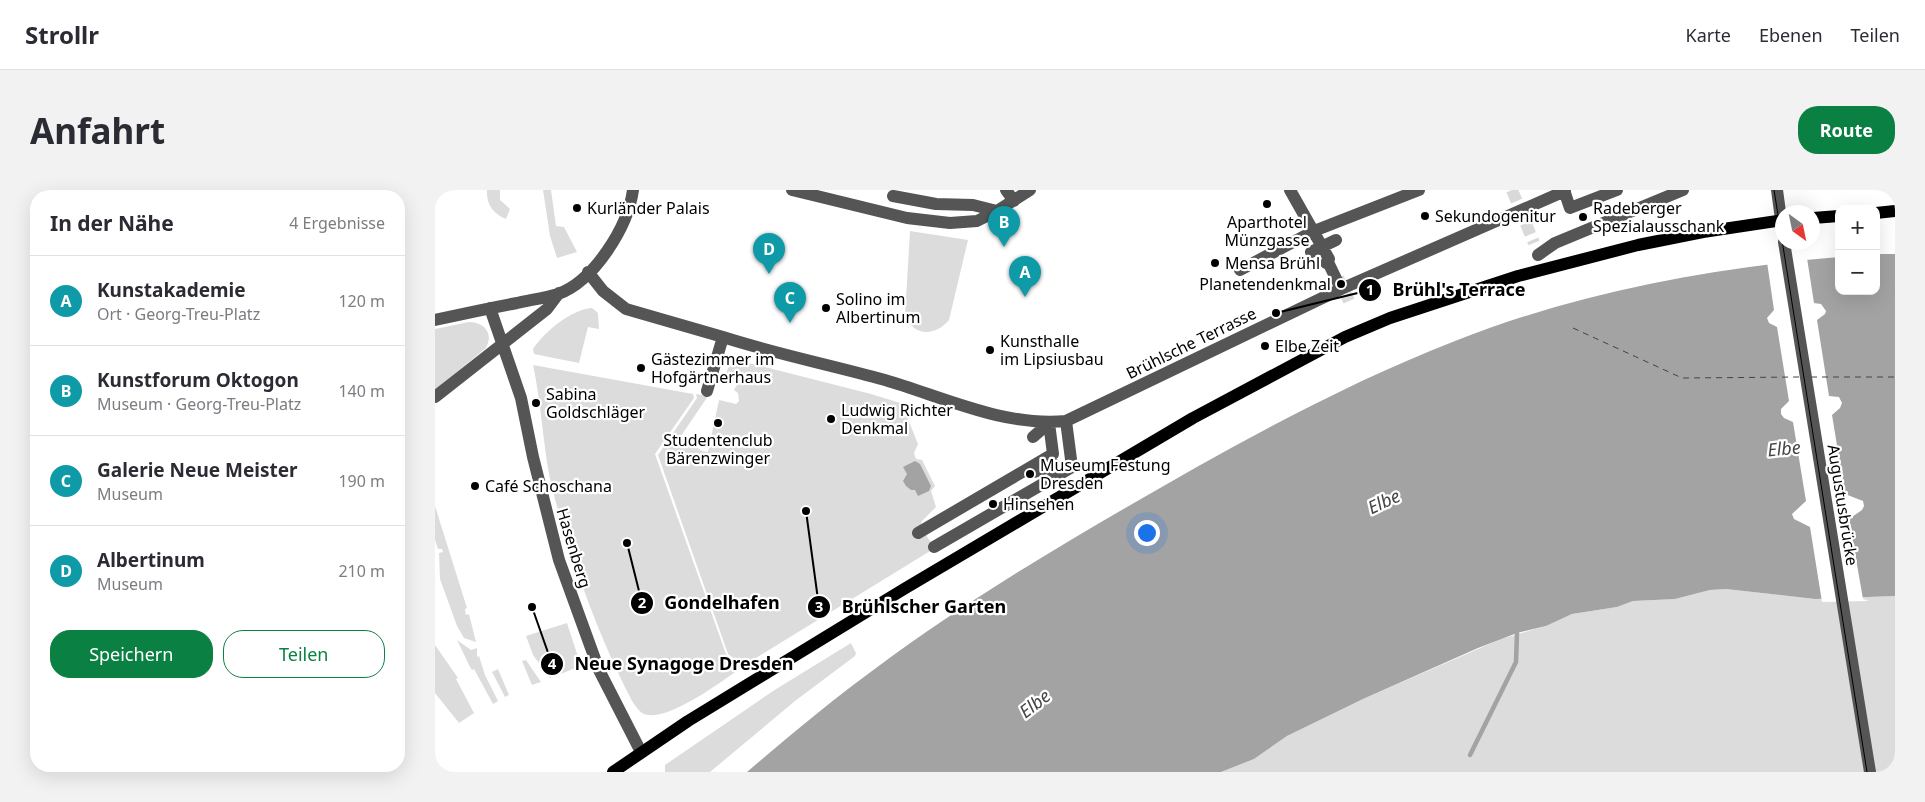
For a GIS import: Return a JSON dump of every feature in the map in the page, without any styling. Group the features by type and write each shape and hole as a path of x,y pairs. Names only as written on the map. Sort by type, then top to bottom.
{"main road":[{"path":"1880,213 1895,211"},
{"path":"1820,217 1835,216"},
{"path":"613,772 641,752 904,589 1255,383 1339,340 1390,318 1447,298 1545,268 1638,245 1775,221"}],"street":[{"path":"435,397 547,309 559,294 588,272 615,242 631,204 633,190"},
{"path":"792,190 927,222 950,223 977,220 997,211 1030,190"},
{"path":"1006,190 1014,201"},
{"path":"1290,190 1314,231 1317,249 1329,261 1341,289"},
{"path":"1240,270 1314,231 1419,190"},
{"path":"1545,268 1536,249 1555,244 1683,190"},
{"path":"1777,190 1778,205"},
{"name":"Brühlsche Terrasse","path":"588,272 616,302 626,309 759,348 885,381 934,398 1014,419 1049,423 1066,421 1341,289 1565,191 1570,208 1610,191"},
{"path":"889,213 893,193 936,204 973,205 997,211"},
{"path":"1317,249 1336,240"},
{"name":"Augustusbrücke","path":"1785,250 1870,772"},
{"path":"435,320 559,294"},
{"name":"Hasenberg","path":"490,308 521,398 533,457 559,560 599,670 641,752"},
{"path":"707,392 723,337"},
{"path":"1034,472 1055,465 1072,467 1066,421"},
{"path":"1049,423 1055,465"},
{"path":"1033,437 1049,423"},
{"path":"918,533 1055,465"},
{"path":"934,547 1055,465"}],"shaded area":[{"path":"487,190 500,190 500,200 510,209 506,219 491,208"},
{"path":"543,190 551,190 556,226 564,227 577,252 557,258 550,236"},
{"path":"910,231 968,240 949,320 938,329 932,331 919,331 909,323 905,316"},
{"path":"592,308 598,313 599,329 588,327 579,363 534,354 533,349 538,342 559,322 576,312"},
{"path":"469,322 479,324 486,329 489,338 486,348 435,390 435,329"},
{"path":"737,360 871,394 910,406 906,414 918,444 914,453 916,459 922,460 935,486 931,491 936,507 922,521 920,527 935,548 751,661 738,660 728,654 658,455 697,398 696,394 708,396 681,436 702,451 708,452 719,400 736,404 739,401 738,393 734,390 738,383 726,374 728,368"},
{"path":"533,365 693,394 694,398 655,454 726,654 733,660 747,664 711,689 680,707 665,713 652,715 642,713 632,701 613,663 589,604 556,503 545,450"},
{"path":"435,506 467,608 465,609 466,615 469,614 476,642 464,638 457,626 440,579 439,553 443,552 442,549 438,549 435,540"},
{"path":"1726,589 1815,599 1895,596 1895,772 1221,772 1254,759 1287,736 1363,699 1501,639 1546,626 1572,614 1617,607 1633,601 1675,599 1710,590"},
{"path":"567,623 581,666 550,678 533,655 526,636"},
{"path":"457,640 471,650 477,648 477,657 479,656 485,675 498,701 493,704 474,669 472,670 470,667"},
{"path":"851,643 856,653 855,656 795,701 710,772 665,772 665,765 773,691"},
{"path":"435,645 458,678 456,679 474,713 459,723 435,693"},
{"path":"526,660 541,682 532,685 522,661"},
{"path":"498,669 509,695 505,697 492,672"}],"water":[{"name":"Elbe","path":"1880,254 1895,254 1895,596 1815,599 1726,589 1710,590 1675,599 1633,601 1617,607 1572,614 1546,626 1517,633 1478,648 1363,699 1287,736 1254,759 1221,772 747,772 859,680 953,614 1113,515 1290,416 1421,355 1501,324 1548,309 1644,285 1741,268 1835,257 1835,295 1880,295"},
{"path":"915,461 920,464 931,486 929,491 918,496 915,490 911,490 903,481 907,474 903,467"}],"pier":[{"path":"1807,258 1814,303 1821,304 1826,311 1817,320 1829,396 1839,397 1842,403 1840,408 1832,415 1845,494 1863,501 1864,506 1862,510 1849,519 1863,599 1869,601 1822,602 1810,527 1794,519 1792,514 1806,501 1793,422 1784,418 1781,414 1781,409 1789,401 1777,327 1769,323 1767,318 1774,310 1767,262"}],"waterway":[{"path":"1470,755 1516,662 1517,633"}],"ferry route":[{"path":"1573,328 1682,378 1799,377"},
{"path":"1811,377 1895,377"}],"tunnel":[{"path":"1512,190 1534,243"},
{"path":"1338,278 1349,301"}],"tram line":[{"path":"1774,190 1867,772"}],"place":[{"name":"Aparthotel Münzgasse","path":"1267,204"},
{"name":"Kurländer Palais","path":"577,208"},
{"name":"Sekundogenitur","path":"1425,216"},
{"name":"Radeberger Spezialausschank","path":"1583,217"},
{"name":"Kunstforum Oktogon","path":"1004,247"},
{"name":"Mensa Brühl","path":"1215,263"},
{"name":"Albertinum","path":"769,274"},
{"name":"Planetendenkmal","path":"1341,284"},
{"name":"Kunstakademie","path":"1025,297"},
{"name":"Solino im Albertinum","path":"826,308"},
{"name":"Brühl's Terrace","path":"1276,313"},
{"name":"Galerie Neue Meister","path":"790,323"},
{"name":"Elbe Zeit","path":"1265,346"},
{"name":"Kunsthalle im Lipsiusbau","path":"990,350"},
{"name":"Gästezimmer im Hofgärtnerhaus","path":"641,368"},
{"name":"Sabina Goldschläger","path":"536,403"},
{"name":"Ludwig Richter Denkmal","path":"831,419"},
{"name":"Studentenclub Bärenzwinger","path":"718,423"},
{"name":"Museum Festung Dresden","path":"1030,474"},
{"name":"Café Schoschana","path":"475,486"},
{"name":"Hinsehen","path":"993,504"},
{"name":"Brühlscher Garten","path":"806,511"},
{"name":"Gondelhafen","path":"627,543"},
{"name":"Neue Synagoge Dresden","path":"532,607"}]}
